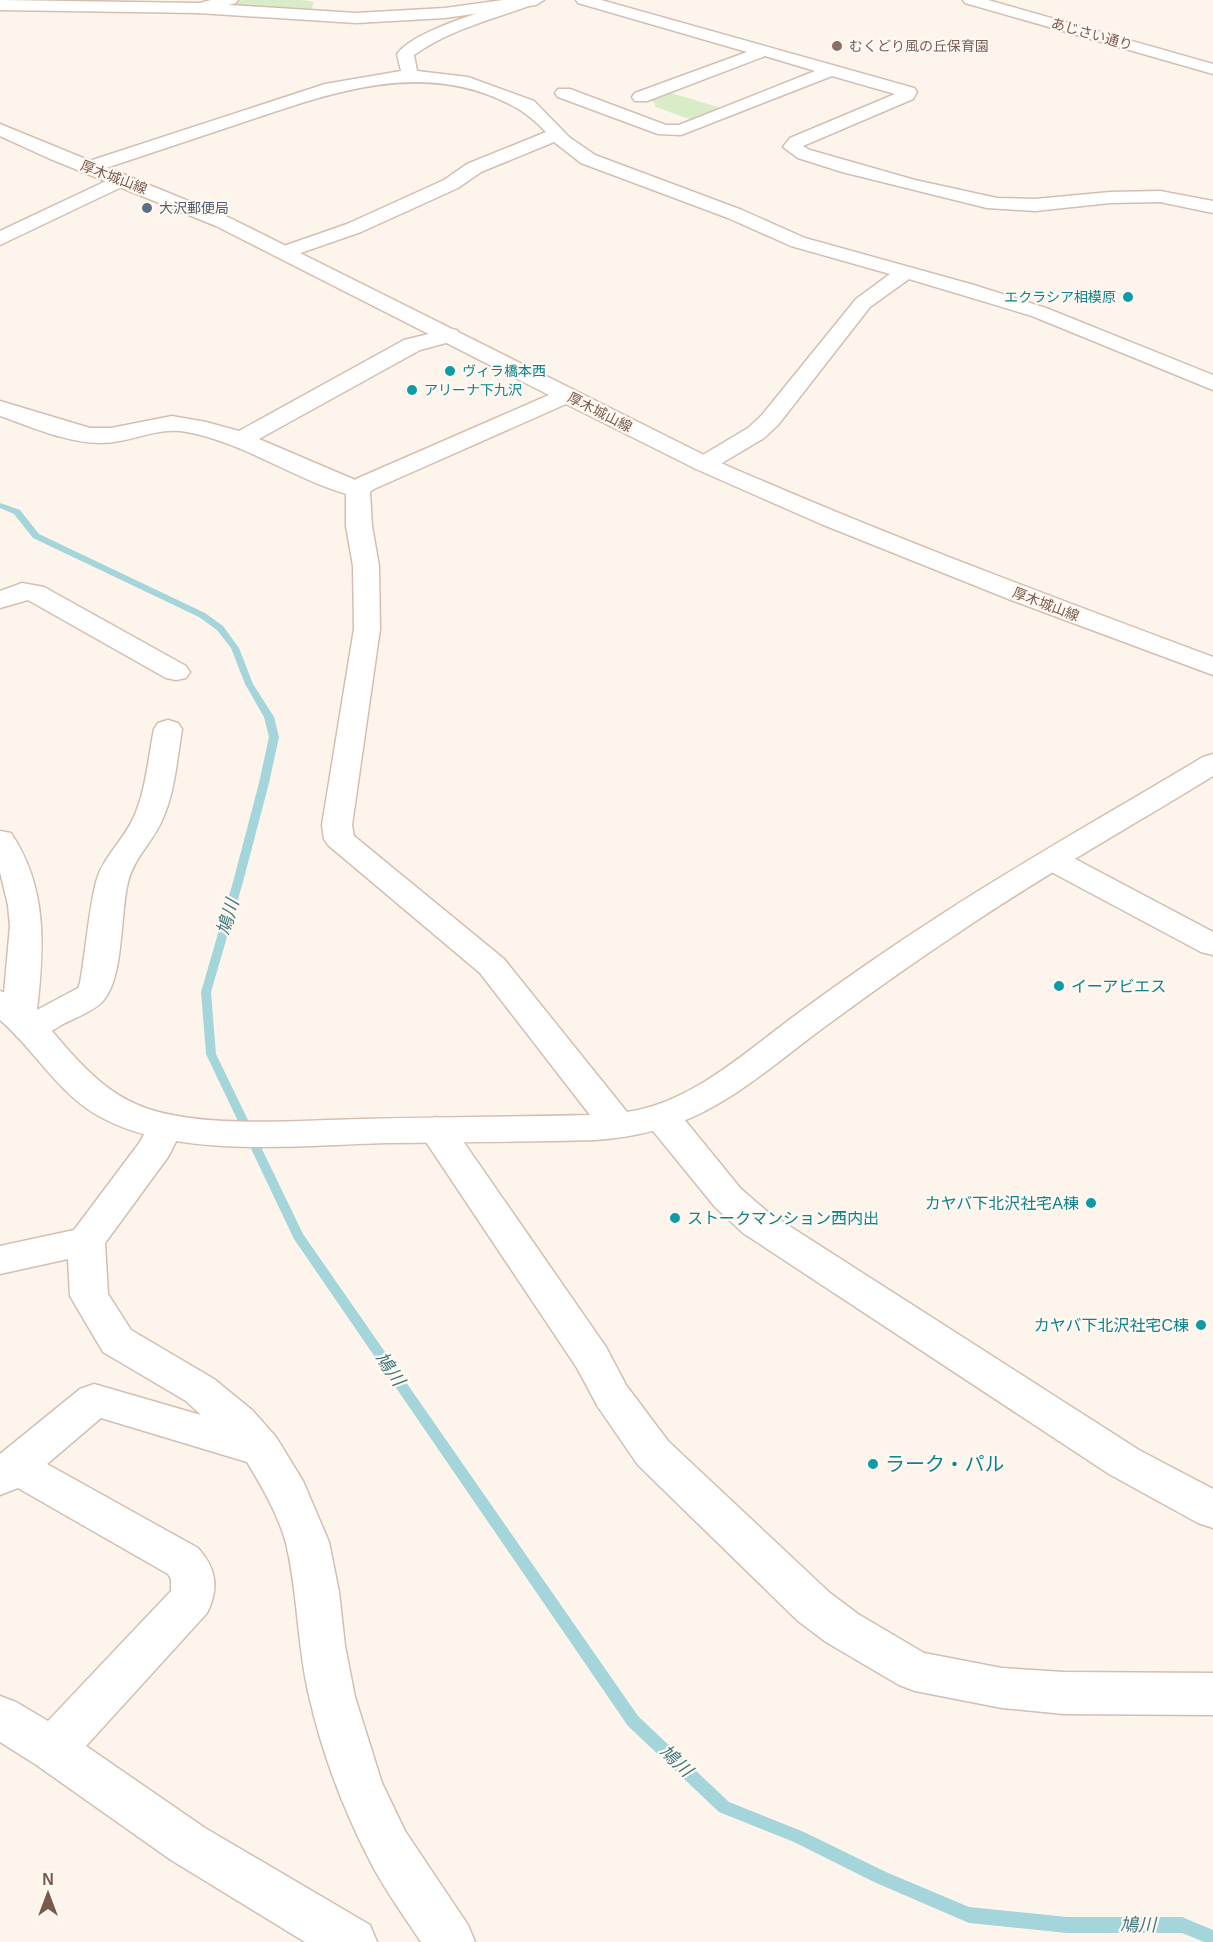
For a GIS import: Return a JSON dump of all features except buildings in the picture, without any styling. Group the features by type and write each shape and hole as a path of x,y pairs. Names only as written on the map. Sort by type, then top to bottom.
{"street":[{"path":"198,8 230,0"},
{"path":"584,0 908,92 907,95 796,142 792,147 797,152 906,184 984,203 1024,206 1150,195 1187,199 1213,207"},
{"name":"あじさい通り","path":"971,0 1213,69"},
{"path":"0,4 107,3 384,18 445,13 532,1"},
{"path":"410,75 405,54 440,36 532,1"},
{"path":"641,98 764,51"},
{"path":"564,93 664,130 673,131 700,123 832,70"},
{"path":"87,168 330,88 410,75 462,81 515,99 539,114 557,134 588,159 735,214 782,236 1039,312 1213,383"},
{"name":"厚木城山線","path":"0,129 87,168 200,211 704,464 869,536 1211,663"},
{"path":"285,252 354,228 450,184 474,168 557,134"},
{"path":"0,239 121,180"},
{"path":"704,464 756,433 770,420 863,303 906,272"},
{"path":"242,439 412,345 449,335"},
{"path":"567,395 364,484 358,490 359,526 366,566 367,629 337,825 339,839 492,966 617,1125"},
{"path":"0,408 92,435 103,436 168,423 193,426 242,439 358,490"},
{"path":"0,600 22,591 35,593 176,672"},
{"path":"16,1016 90,995 97,983 112,882 120,860 140,835 149,817 157,792 168,729"},
{"path":"16,1016 96,1097 125,1114 166,1126 211,1131 271,1132 436,1130 617,1125 662,1117 723,1086 920,944 999,891 1213,764"},
{"path":"0,840 22,890 28,922 16,1016"},
{"path":"1053,860 1213,945"},
{"path":"662,1117 728,1198 756,1223 1124,1462 1213,1510"},
{"path":"166,1126 155,1148 86,1241 89,1296 117,1341 200,1390 237,1422 261,1449 288,1492 307,1542 317,1592 322,1646 332,1697 359,1787 438,1939"},
{"path":"436,1130 592,1358 612,1396 653,1453 814,1607 842,1628 915,1671 1002,1688 1064,1693 1213,1694"},
{"path":"0,1260 86,1241"},
{"path":"52,1749 191,1600 195,1584 193,1572 183,1561 7,1472 94,1400 261,1449"},
{"path":"0,1717 52,1749 188,1844 352,1942"}],"green space":[{"path":"242,0 314,2 311,11 223,5"},
{"path":"671,93 724,109 700,123 656,107 654,102 641,97"}],"waterway":[{"name":"鳩川","path":"0,505 17,512 36,536 202,615 220,628 235,648 249,684 269,717 274,737 238,882 206,992 211,1054 298,1236 633,1721 724,1807 799,1837 880,1877 969,1915 1067,1925 1182,1925 1213,1938"}],"place":[{"name":"むくどり風の丘保育園","path":"837,46"},
{"name":"大沢郵便局","path":"147,208"},
{"name":"エクラシア相模原","path":"1128,297"},
{"name":"ヴィラ橋本西","path":"450,371"},
{"name":"アリーナ下九沢","path":"412,390"},
{"name":"イーアビエス","path":"1059,986"},
{"name":"カヤバ下北沢社宅A棟","path":"1091,1203"},
{"name":"ストークマンション西内出","path":"675,1218"},
{"name":"カヤバ下北沢社宅C棟","path":"1201,1325"},
{"name":"ラーク・パル","path":"873,1464"}]}
